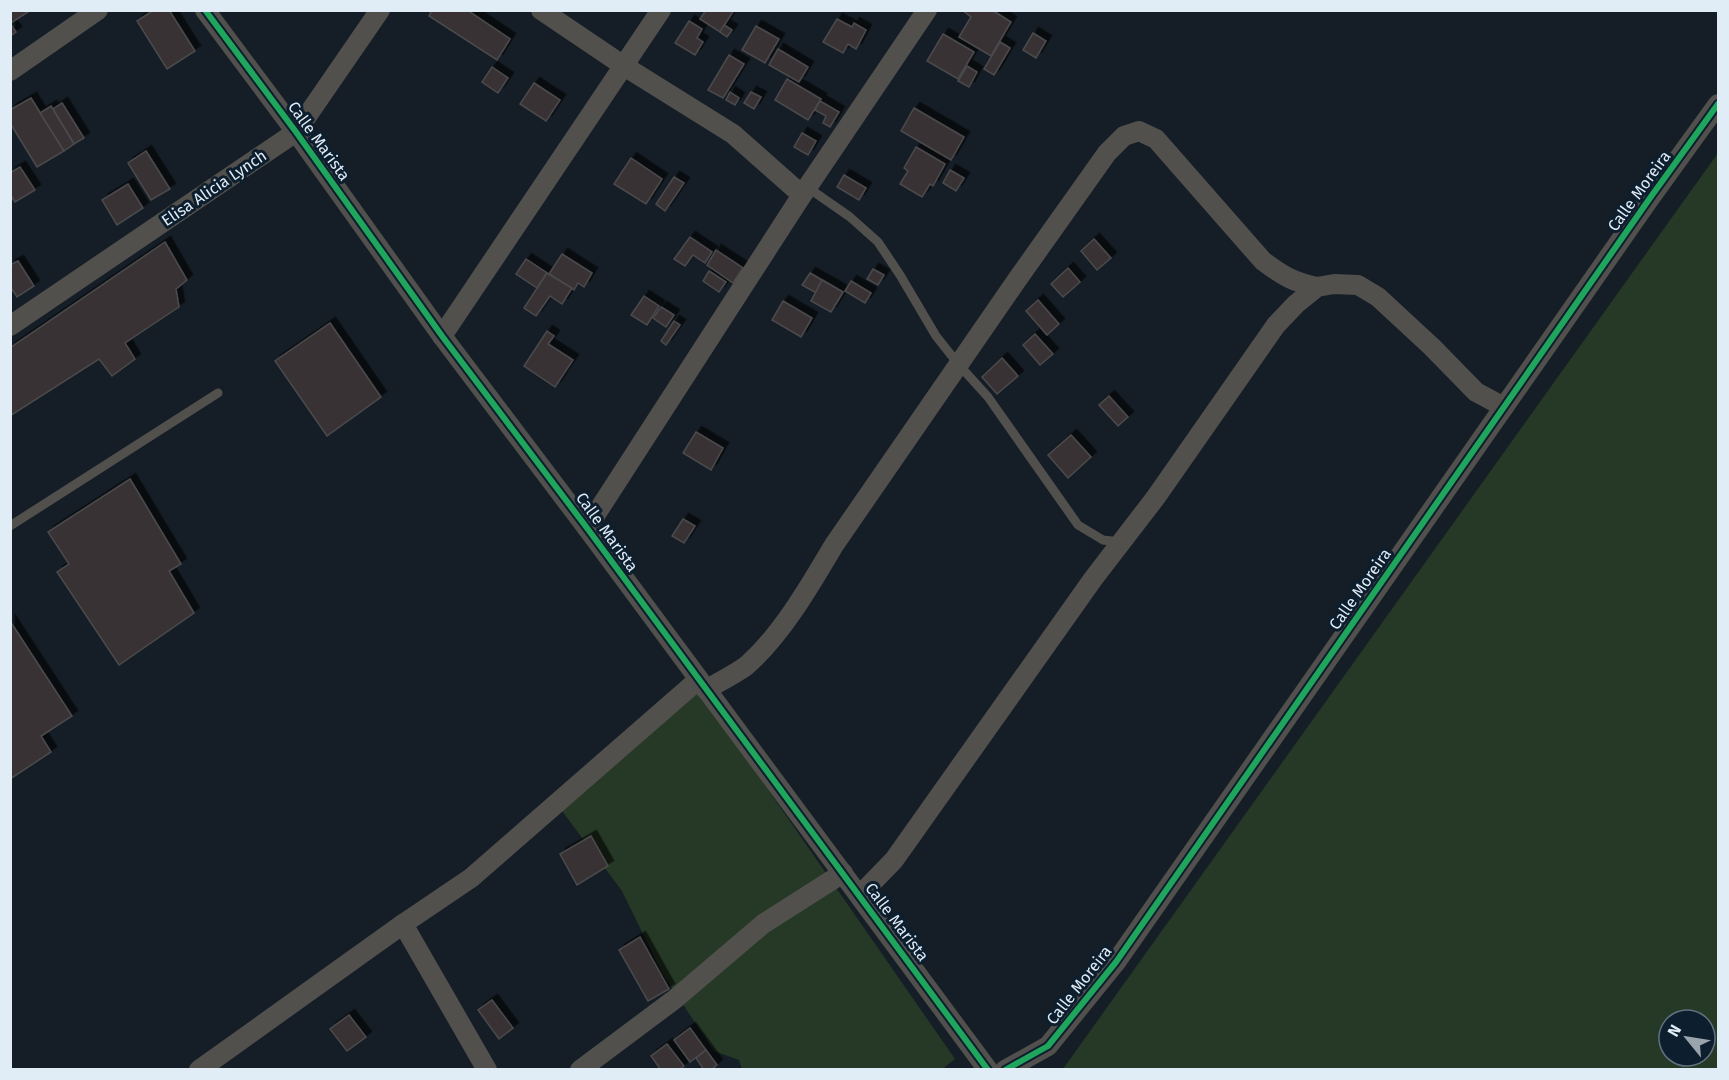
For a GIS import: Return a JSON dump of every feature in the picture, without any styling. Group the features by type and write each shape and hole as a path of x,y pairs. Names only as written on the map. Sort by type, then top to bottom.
{"street":[{"path":"10,71 99,10"},
{"name":"Calle Marista","path":"205,10 296,132 442,336 988,1070"},
{"name":"Elisa Alicia Lynch","path":"10,326 296,132 380,10"},
{"path":"541,10 624,66 733,134 805,191"},
{"path":"442,336 661,10"},
{"path":"587,528 805,191 927,10"},
{"name":"Calle Moreira","path":"1005,1070 1048,1046 1116,962 1643,208 1719,104"},
{"path":"199,1070 471,878 702,685 746,666 778,631 807,590 834,545 958,365 1107,153 1124,136 1139,131 1156,138 1263,261 1283,276 1317,287 1334,284 1358,285 1378,297 1476,392 1504,407"},
{"path":"860,896 894,860 1093,579 1156,497 1276,326 1296,304 1317,287"},
{"path":"580,1070 675,999 764,924 843,873"},
{"path":"403,924 487,1070"}],"lane":[{"path":"805,191 850,217 879,242 936,336 958,365 988,397 1078,525 1103,540 1122,542"},
{"path":"10,526 218,393"}],"green space":[{"path":"1718,153 1718,1069 1063,1069"},
{"path":"696,686 955,1059 941,1070 742,1069 739,1060 714,1051 662,973 622,891 553,799"}],"building":[{"path":"10,10 31,10 11,23"},
{"path":"154,10 169,10 195,51 167,69 137,21"},
{"path":"432,10 467,10 510,39 497,60 429,16"},
{"path":"706,10 734,10 720,32 700,19"},
{"path":"962,10 992,10 1011,22 991,56 959,37 971,17"},
{"path":"837,19 852,27 854,23 866,30 856,49 848,44 843,53 823,42"},
{"path":"689,21 702,29 697,38 703,42 695,55 675,43"},
{"path":"10,23 16,32 10,36"},
{"path":"724,25 732,30 727,37 720,32"},
{"path":"756,26 779,39 765,63 742,50"},
{"path":"1033,33 1046,41 1036,58 1023,50"},
{"path":"943,34 974,52 958,79 927,61"},
{"path":"1000,42 1010,48 994,75 984,69"},
{"path":"778,49 808,67 799,82 769,65"},
{"path":"729,55 744,64 723,98 708,90"},
{"path":"967,66 977,72 969,87 958,81"},
{"path":"492,67 508,78 498,93 482,82"},
{"path":"787,79 821,99 808,120 775,100"},
{"path":"534,83 560,100 546,121 520,104"},
{"path":"730,92 739,98 735,105 726,100"},
{"path":"751,92 761,97 754,109 744,103"},
{"path":"31,98 64,151 37,167 10,123 10,110"},
{"path":"820,101 839,112 830,127 823,123 826,116 815,110"},
{"path":"62,103 84,138 74,144 53,109"},
{"path":"51,106 74,144 64,151 40,113"},
{"path":"914,108 964,137 951,160 901,131"},
{"path":"802,133 816,141 808,155 794,147"},
{"path":"916,147 945,164 933,186 930,184 922,197 900,184 908,171 904,168"},
{"path":"146,151 170,189 151,200 128,163"},
{"path":"631,158 662,179 646,204 614,184"},
{"path":"20,167 35,190 15,202 10,194 10,173"},
{"path":"950,170 964,178 956,191 943,183"},
{"path":"844,175 866,188 859,200 837,187"},
{"path":"674,177 684,183 665,211 656,204"},
{"path":"128,184 143,208 117,225 102,200"},
{"path":"690,237 712,252 705,263 693,255 685,266 674,259"},
{"path":"1094,239 1111,258 1097,270 1081,251"},
{"path":"165,242 187,280 176,289 179,307 125,343 135,359 112,376 99,359 10,416 10,348"},
{"path":"716,250 743,268 733,283 707,265"},
{"path":"562,254 592,273 584,287 578,283 574,290 549,274"},
{"path":"526,259 547,273 537,288 516,274"},
{"path":"18,261 34,286 17,297 10,286 10,265"},
{"path":"1068,268 1080,282 1063,297 1051,284"},
{"path":"873,269 884,275 878,285 867,279"},
{"path":"709,271 726,282 719,292 703,281"},
{"path":"547,273 572,288 562,304 550,296 536,316 524,308"},
{"path":"810,273 843,292 836,304 802,285"},
{"path":"822,280 843,292 831,312 811,301"},
{"path":"851,281 871,293 865,303 845,291"},
{"path":"644,296 659,306 647,325 631,315"},
{"path":"1038,300 1059,324 1047,335 1026,311"},
{"path":"783,301 812,318 801,337 772,320"},
{"path":"661,307 674,315 666,327 653,318"},
{"path":"674,321 680,325 666,345 661,341"},
{"path":"330,323 381,397 327,436 275,361"},
{"path":"547,331 554,336 548,344 573,360 555,387 524,366"},
{"path":"1035,334 1053,354 1040,365 1023,345"},
{"path":"1002,358 1018,376 997,394 982,377"},
{"path":"1109,396 1128,417 1118,426 1099,405"},
{"path":"696,432 723,448 711,470 683,453"},
{"path":"1071,435 1091,457 1068,478 1048,455"},
{"path":"130,479 181,564 169,571 194,613 119,665 57,572 69,564 48,532"},
{"path":"683,519 695,526 684,543 672,536"},
{"path":"10,621 72,716 41,736 51,752 10,779"},
{"path":"591,836 608,866 577,885 560,854"},
{"path":"640,937 669,989 648,1001 619,950"},
{"path":"492,1000 513,1028 499,1039 478,1010"},
{"path":"349,1015 366,1037 347,1051 330,1029"},
{"path":"690,1028 706,1050 690,1062 674,1040"},
{"path":"667,1044 684,1066 679,1070 661,1070 651,1056"},
{"path":"706,1050 717,1065 711,1070 704,1070 696,1058"}],"cycle path":[{"path":"205,10 296,132 442,336 988,1070"},
{"path":"1005,1070 1048,1046 1116,962 1718,104"}]}
